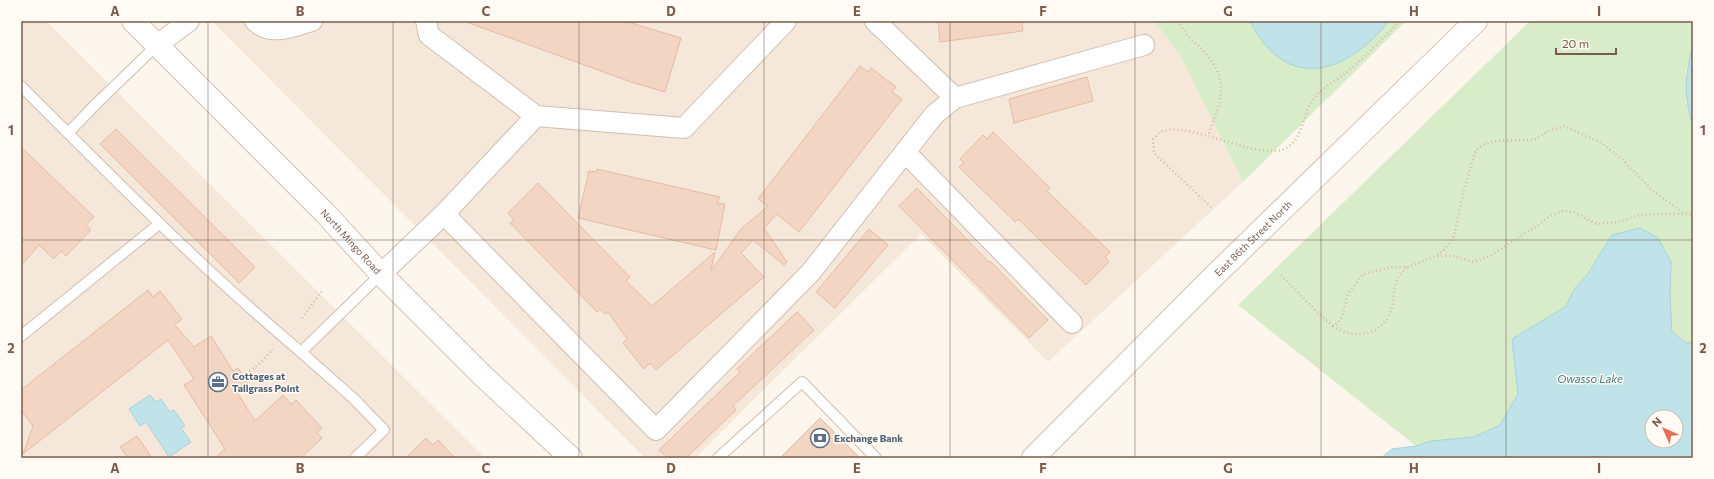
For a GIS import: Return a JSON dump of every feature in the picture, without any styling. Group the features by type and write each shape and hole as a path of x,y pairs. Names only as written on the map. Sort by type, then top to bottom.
{"street":[{"name":"North Mingo Road","path":"133,21 325,213 381,274 483,376 571,458"},
{"path":"157,45 171,21"},
{"path":"157,45 190,21"},
{"path":"255,21 260,26 275,30 312,21"},
{"path":"426,21 429,35 536,116 684,128 786,21"},
{"path":"875,21 955,98"},
{"name":"East 86th Street North","path":"1033,458 1212,279 1476,21"},
{"path":"444,214 656,430 812,272 934,115 955,98 1144,45"},
{"path":"381,274 444,214 536,116"},
{"path":"905,152 1072,323"}],"lane":[{"path":"68,134 96,104 157,45"},
{"path":"21,86 159,224 240,299 354,399 384,430 355,458"},
{"path":"21,336 159,224"},
{"path":"301,352 381,274"},
{"path":"718,458 802,382 876,458"}],"path":[{"path":"1178,21 1187,36 1201,48 1215,65 1222,85 1219,107 1208,136"},
{"path":"1211,207 1154,154 1153,139 1159,133 1170,130 1208,136 1232,144 1267,152 1289,148 1303,124 1312,100 1321,91 1348,71 1393,28 1398,21"},
{"path":"1281,275 1317,312 1342,332 1352,335 1366,334 1374,330 1390,314 1399,273 1408,267 1436,256 1445,249 1454,236 1463,193 1476,150 1483,145 1494,142 1534,140 1548,131 1564,126 1600,142 1623,160 1652,190 1685,214"},
{"path":"1436,256 1454,256 1473,262 1490,256 1547,218 1562,211 1574,212 1597,224 1618,222 1638,215 1693,214"},
{"path":"1333,326 1338,323 1342,317 1348,294 1363,274 1408,267"},
{"path":"302,318 322,291"},
{"path":"243,376 259,364 273,349"}],"shaded area":[{"name":"Cottages at Tallgrass Point","path":"21,21 46,21 485,458 21,458"},
{"path":"212,21 1154,21 1180,55 1243,182 1048,362 921,234 695,458 645,458"}],"green space":[{"path":"1154,21 1406,21 1243,182 1180,55"},
{"path":"1530,21 1693,21 1693,44 1686,72 1686,101 1693,127 1693,342 1687,343 1672,332 1670,295 1671,262 1599,255 1587,275 1575,288 1565,307 1512,339 1518,394 1500,425 1474,437 1431,441 1416,446 1238,305"}],"water":[{"path":"1250,21 1389,21 1372,39 1354,54 1336,64 1317,68 1298,67 1281,59 1265,44"},
{"path":"1693,44 1693,127 1686,95 1686,85 1688,66"},
{"name":"Owasso Lake","path":"1640,228 1658,238 1671,262 1670,295 1672,332 1687,343 1693,342 1693,458 1381,458 1392,449 1416,446 1431,441 1474,437 1500,425 1518,394 1512,339 1565,307 1575,288 1587,275 1612,235"},
{"path":"150,395 156,402 161,399 170,412 174,410 185,426 181,428 191,442 169,457 146,422 140,426 129,409"}],"building":[{"path":"470,21 625,21 681,38 665,92 631,82 469,23"},
{"path":"938,21 1022,21 1023,31 940,42"},
{"path":"860,66 868,72 871,68 896,87 892,92 902,99 799,232 777,214 764,228 787,262 784,265 753,240 741,253 764,277 656,370 650,363 644,369 623,343 627,339 608,312 605,314 600,309 597,312 510,223 514,220 508,213 538,183 630,277 626,281 652,306 715,252 711,271 741,229 768,206 758,199"},
{"path":"1087,77 1093,101 1014,123 1009,99"},
{"path":"116,129 255,267 239,283 100,144"},
{"path":"993,132 1050,188 1047,191 1110,252 1105,257 1109,262 1086,285 1018,219 1015,222 959,167 964,163 960,159 983,135 987,139"},
{"path":"21,147 94,217 86,225 91,230 66,256 61,251 54,259 39,245 21,266"},
{"path":"597,169 720,197 717,203 725,204 716,250 578,218 589,171 597,172"},
{"path":"917,188 1048,320 1029,338 899,206"},
{"path":"869,229 888,245 835,308 816,292"},
{"path":"148,290 153,297 160,291 182,319 175,325 194,347 211,336 233,371 238,368 249,385 237,392 255,421 283,395 291,404 296,400 322,428 317,432 322,438 301,458 215,458 225,449 184,385 194,379 168,340 23,454 33,426 21,410 21,390"},
{"path":"797,312 814,330 733,406 736,410 686,458 667,458 659,450 740,372 737,369"},
{"name":"Exchange Bank","path":"820,418 860,458 780,458"},
{"path":"137,436 152,458 128,458 120,447"},
{"path":"426,438 433,445 438,440 455,458 406,458"}],"place":[{"name":"Cottages at Tallgrass Point","path":"218,382"},
{"name":"Exchange Bank","path":"820,438"}]}
